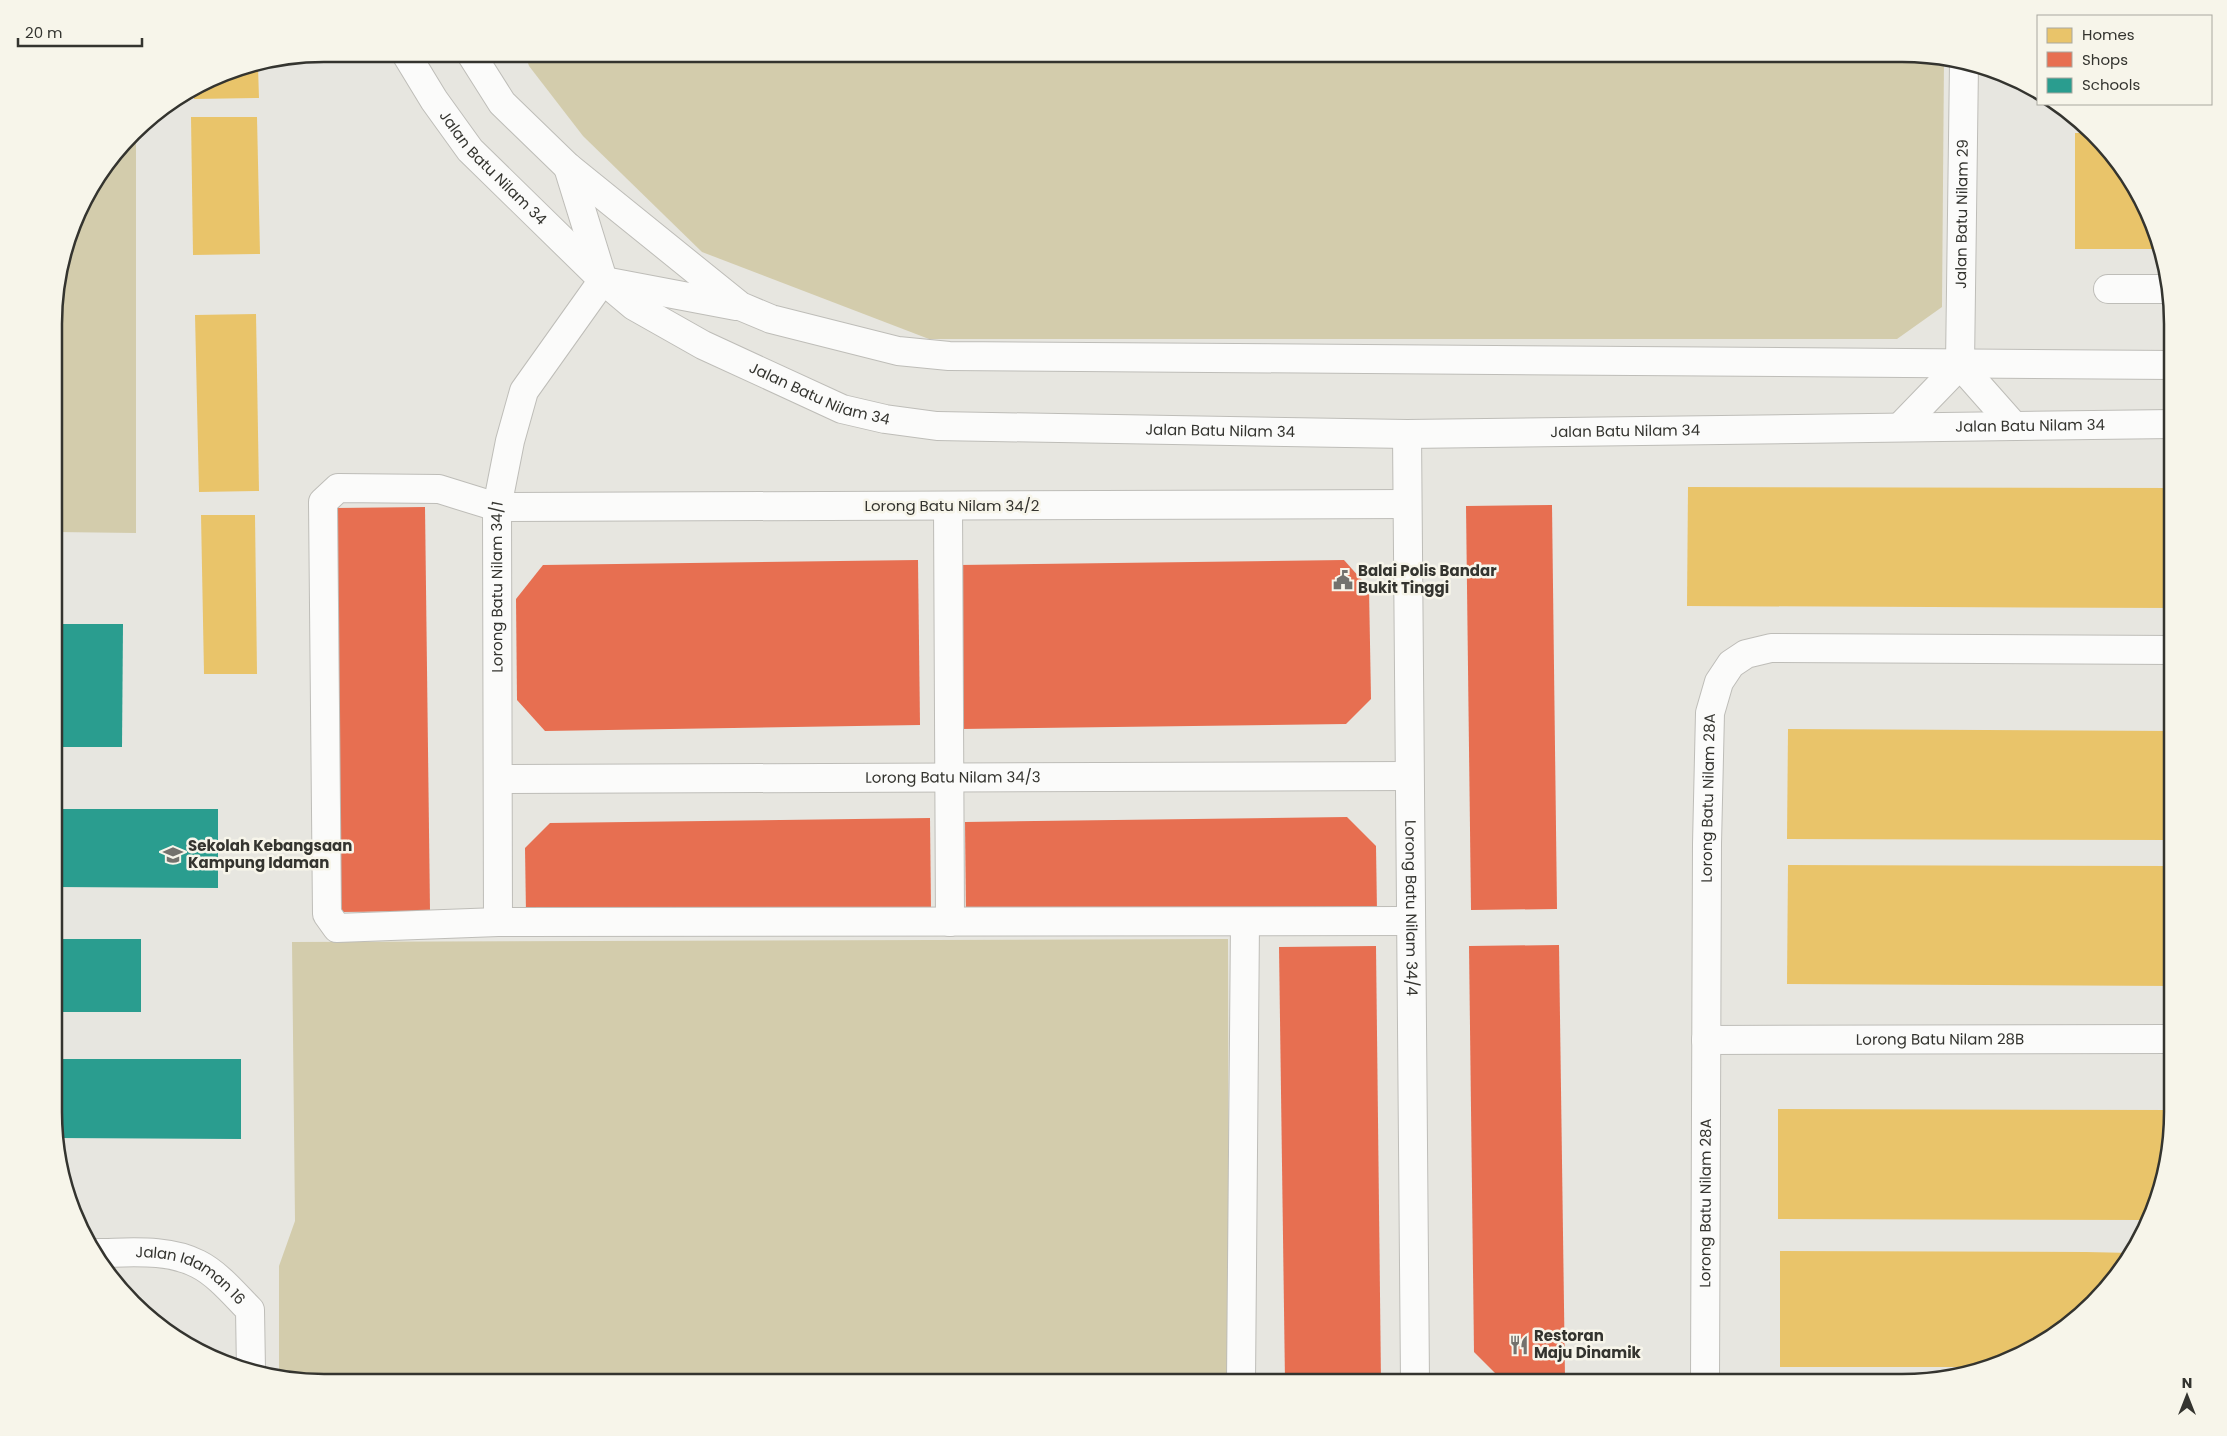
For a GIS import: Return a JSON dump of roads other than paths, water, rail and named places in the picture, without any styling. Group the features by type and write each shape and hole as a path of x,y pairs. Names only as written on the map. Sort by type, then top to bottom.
{"street":[{"name":"Jalan Batu Nilam 34","path":"411,63 434,100 470,150 602,280 634,306 703,345 842,408 885,420 937,426 1407,434 1901,426 2164,424"},
{"path":"478,63 502,103 568,167 740,306"},
{"name":"Jalan Batu Nilam 29","path":"1960,365 1964,70"},
{"path":"568,167 602,280 740,306 771,319 898,351 949,356 1960,365 2164,365"},
{"name":"Lorong Batu Nilam 34/1","path":"498,922 497,507 510,441 524,391 602,280"},
{"path":"2108,289 2162,289"},
{"path":"1960,365 2014,426"},
{"path":"1901,426 1960,365"},
{"name":"Lorong Batu Nilam 34/4","path":"1407,434 1414,1374"},
{"name":"Lorong Batu Nilam 34/2","path":"498,922 337,928 327,914 324,502 338,488 439,489 497,507 1407,504"},
{"path":"948,506 950,922"},
{"name":"Lorong Batu Nilam 28A","path":"1705,1374 1706,1040 1710,713 1719,682 1731,664 1746,654 1771,648 2164,650"},
{"name":"Lorong Batu Nilam 34/3","path":"498,779 1409,776"},
{"path":"498,922 1411,921"},
{"path":"1241,1374 1245,922"},
{"name":"Lorong Batu Nilam 28B","path":"1706,1040 2164,1039"},
{"name":"Jalan Idaman 16","path":"105,1253 150,1253 179,1256 200,1264 250,1310 251,1363"}],"place":[{"name":"Balai Polis Bandar Bukit Tinggi","path":"1343,580"},
{"name":"Sekolah Kebangsaan Kampung Idaman","path":"173,855"},
{"name":"Restoran Maju Dinamik","path":"1519,1345"}]}
